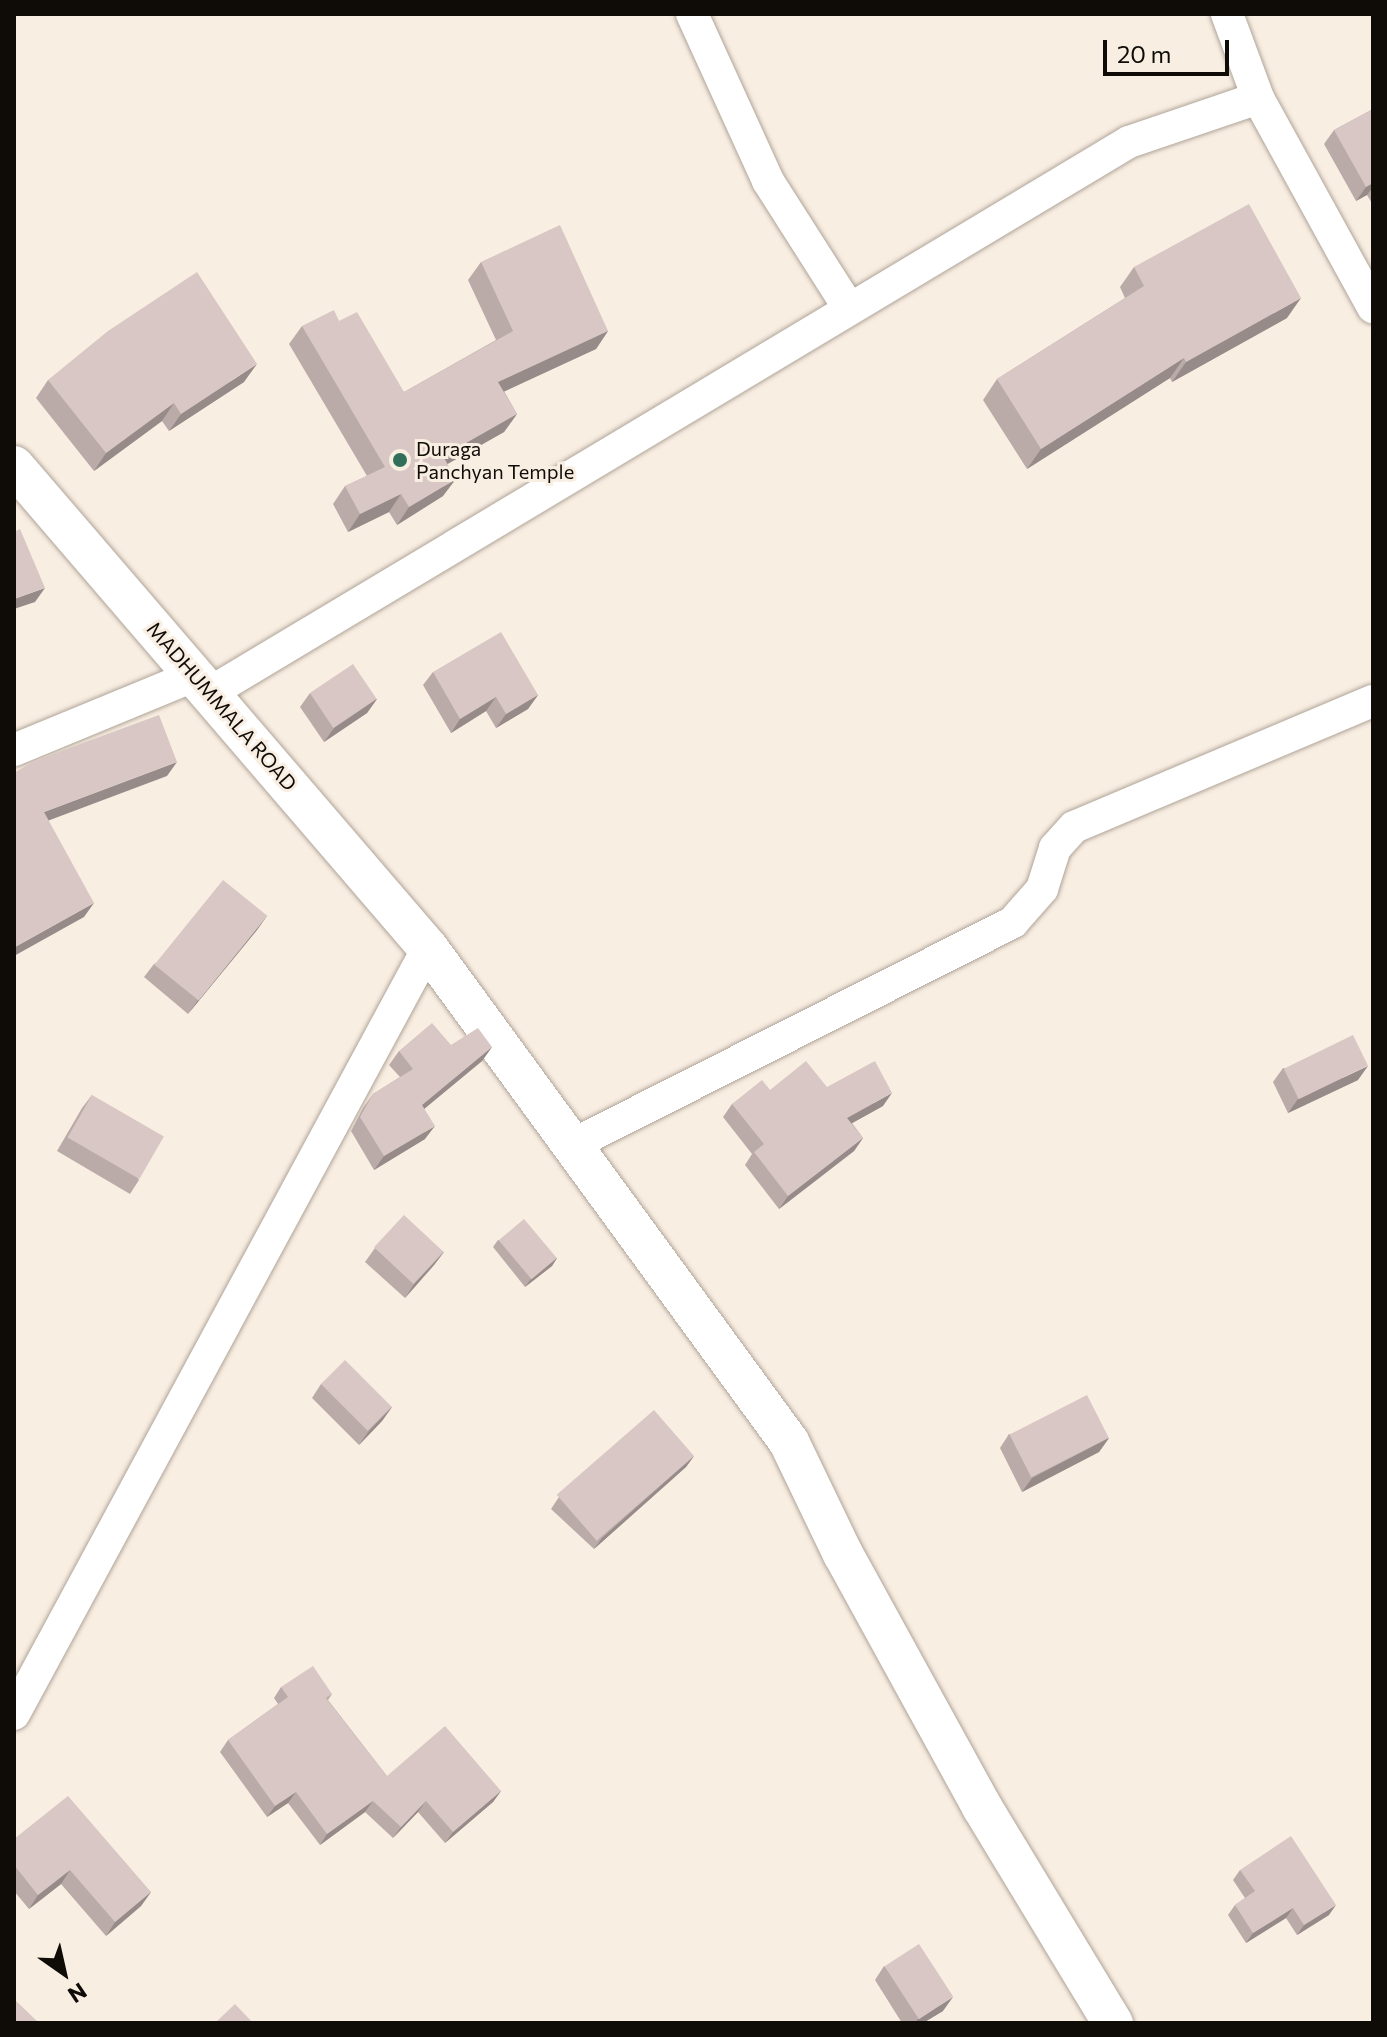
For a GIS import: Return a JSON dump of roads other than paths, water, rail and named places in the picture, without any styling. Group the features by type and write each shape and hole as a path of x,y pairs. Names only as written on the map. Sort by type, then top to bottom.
{"street":[{"path":"692,14 768,181 849,308"},
{"path":"1227,14 1258,98 1373,307"},
{"path":"14,750 204,684 1129,142 1258,98"},
{"name":"MADHUMMALA ROAD","path":"14,466 428,948 789,1442 843,1554 982,1807 1113,2023"},
{"path":"572,1145 1013,922 1042,889 1055,848 1074,827 1373,701"},
{"path":"14,1714 428,948"}],"place":[{"name":"Duraga Panchyan Temple","path":"400,460"}]}
